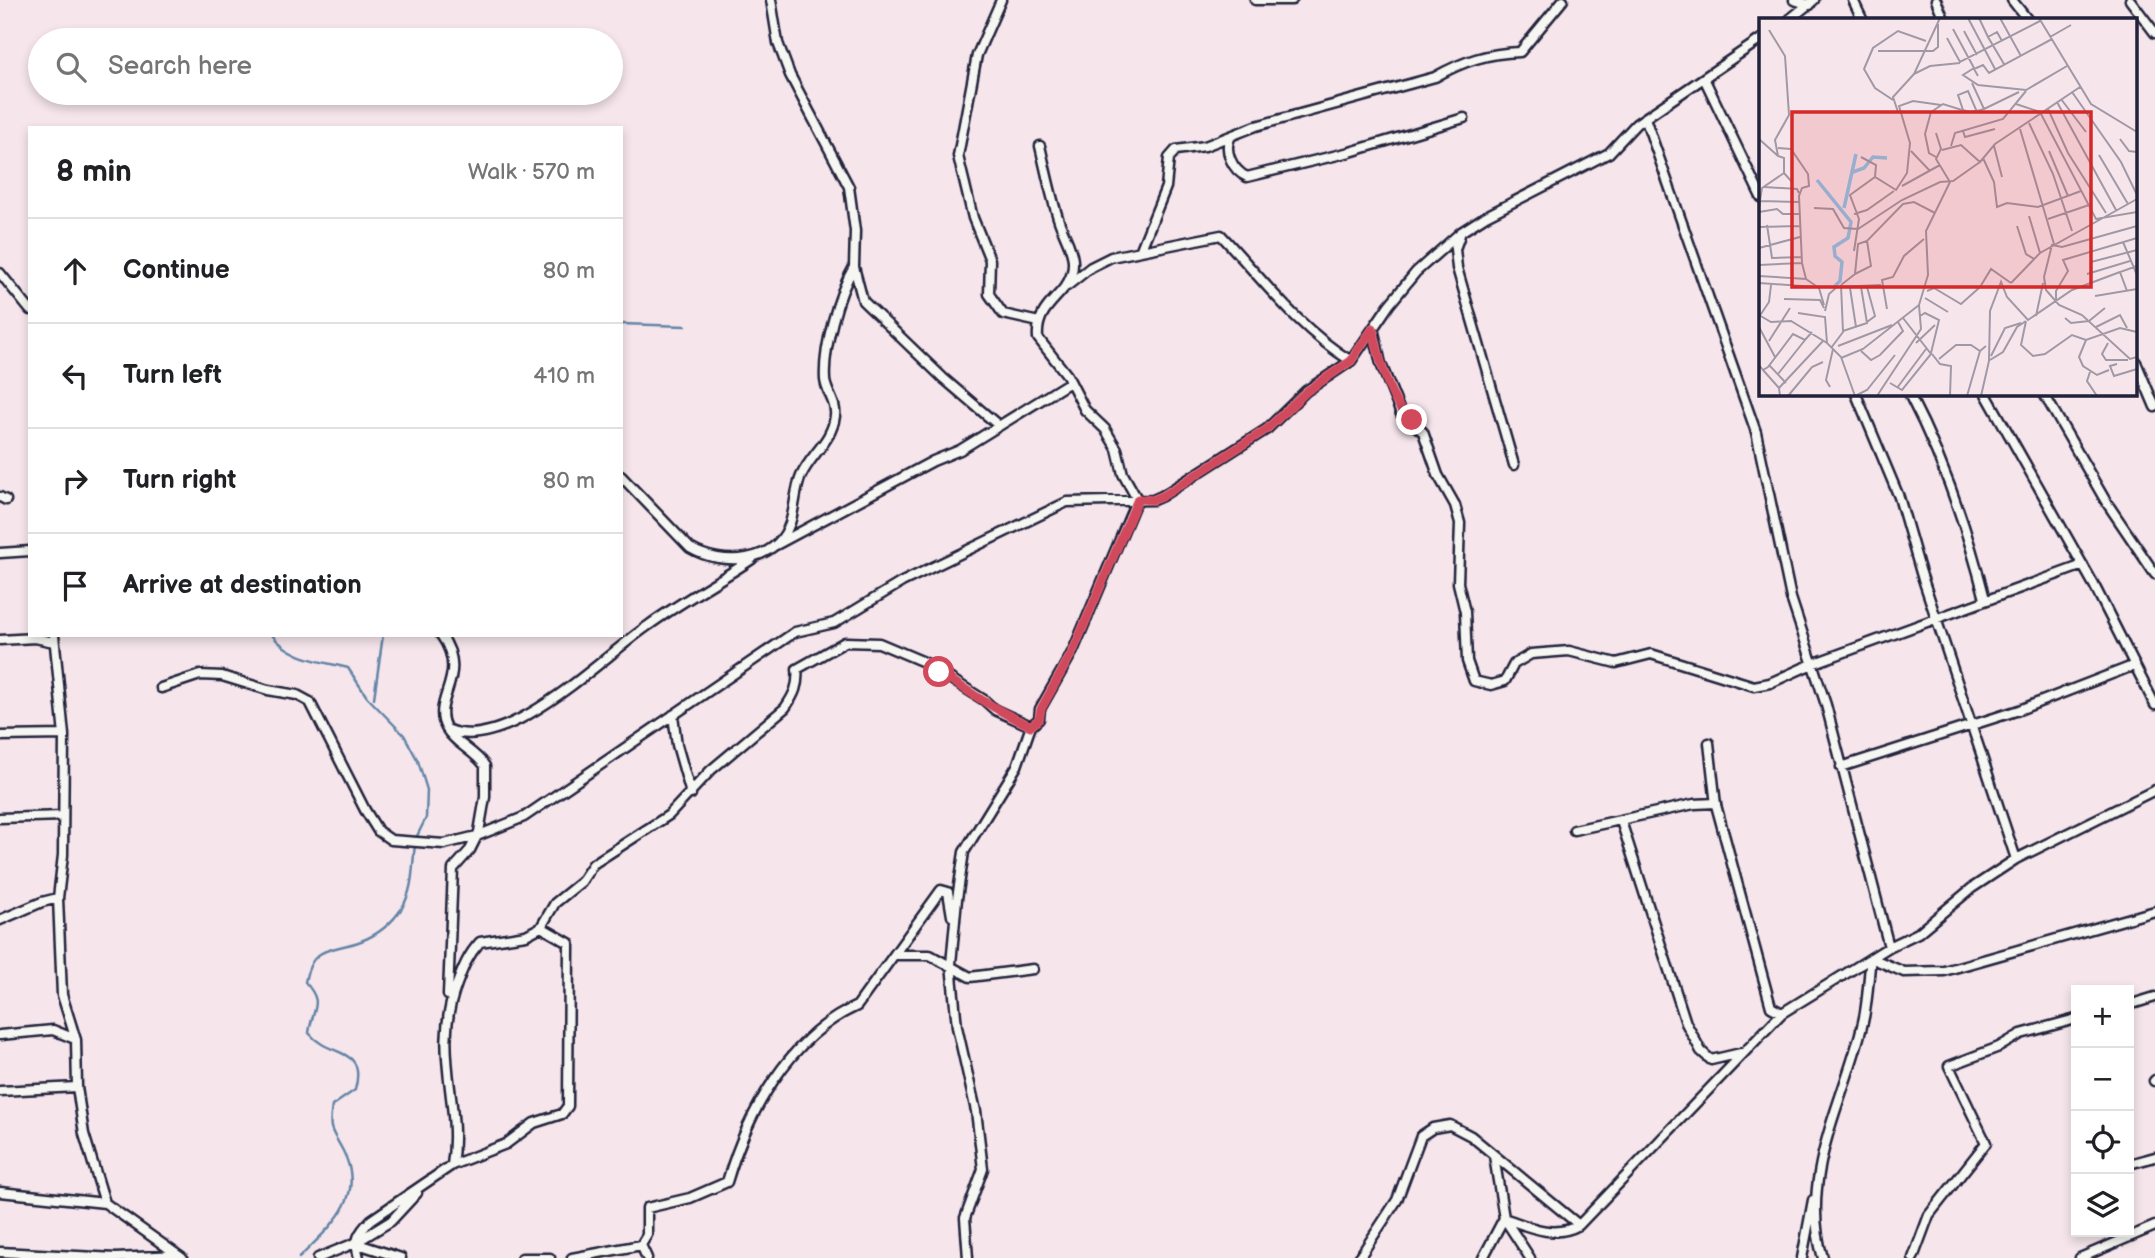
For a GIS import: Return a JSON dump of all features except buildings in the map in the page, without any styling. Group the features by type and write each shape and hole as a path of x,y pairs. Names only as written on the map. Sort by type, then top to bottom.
{"street":[{"path":"771,0 778,43 790,75 849,187 855,231 854,267 863,301 998,425"},
{"path":"1001,0 976,55 958,156 973,218 990,260 988,286 995,305 1003,314 1039,322"},
{"path":"1255,0 1292,0"},
{"path":"1141,249 1166,187 1169,158 1176,150 1205,146 1350,98 1435,77 1458,64 1495,52 1520,52 1563,0"},
{"path":"1794,0 1812,2"},
{"path":"1853,0 1862,18"},
{"path":"1936,0 1944,18"},
{"path":"2012,0 2026,18"},
{"path":"2130,0 2155,33"},
{"path":"1794,18 1812,2"},
{"path":"161,688 200,675 222,676 268,690 297,695 310,702 318,713 343,770 378,831 391,839 444,844 477,836 524,817 795,632 834,623 902,582 1067,502 1153,500 1202,472 1267,429 1307,391 1351,361 1416,272 1461,232 1486,216 1609,153 1645,118 1759,41"},
{"path":"1704,78 1759,193"},
{"path":"1231,136 1228,142 1232,163 1247,177 1350,152 1464,118"},
{"path":"1645,118 1756,432 1791,598 1826,705 1889,947"},
{"path":"1040,146 1056,213 1073,262 1067,287"},
{"path":"1461,232 1455,249 1457,268 1514,465"},
{"path":"1138,499 1123,474 1117,449 1105,429 1085,410 1070,382 1038,338 1039,322 1047,303 1103,260 1141,249 1165,249 1221,235 1297,321 1323,344 1351,361"},
{"path":"771,547 790,525 800,478 828,439 835,414 825,384 827,359 838,306 854,267"},
{"path":"0,273 28,308"},
{"path":"1373,328 1381,364 1401,414 1423,432 1438,475 1455,505 1460,523 1458,583 1465,612 1467,661 1474,681 1491,684 1505,681 1514,664 1531,654 1549,650 1569,651 1616,663 1651,654 1754,686 1770,683 1812,664 2082,565"},
{"path":"2138,367 2155,407"},
{"path":"446,729 464,736 489,733 534,710 561,693 650,624 771,547 933,461 960,450 1070,382"},
{"path":"1857,396 1899,496 1936,620 2016,859"},
{"path":"1910,396 1944,470 1970,542 1985,599"},
{"path":"1987,396 2082,565 2155,705"},
{"path":"2045,396 2105,500 2155,574"},
{"path":"623,477 690,548 717,561 752,559"},
{"path":"968,1258 965,1218 983,1169 976,1111 957,1027 951,964 964,852 1017,766 1031,726 1039,719 1041,709 1073,651 1138,499"},
{"path":"0,553 28,551"},
{"path":"442,637 451,649 454,663 442,714 446,729 485,766 485,797 477,836 470,850 453,869 448,994 451,1001"},
{"path":"0,640 54,639 64,734 58,898 62,995 76,1040 77,1087 84,1134 105,1203"},
{"path":"452,1164 456,1141 444,1034 451,1001 466,959 480,942 526,935 541,927 555,902 581,882 593,864 669,815 711,770 785,708 794,697 799,682 797,669 803,663 845,642 879,643 909,654 973,692 995,710 1031,726"},
{"path":"1841,767 2019,710 2135,664"},
{"path":"673,715 677,745 691,794"},
{"path":"0,736 64,734"},
{"path":"1709,743 1716,803 1760,971 1771,1007 1782,1013"},
{"path":"1504,1218 1553,1233 1579,1225 1782,1013 1889,947 1918,933 1972,888 2016,859 2133,804 2155,790"},
{"path":"1574,830 1694,804 1716,803"},
{"path":"0,818 62,816"},
{"path":"1621,821 1673,989 1701,1051 1711,1059 1744,1051"},
{"path":"572,1258 641,1245 647,1235 647,1208 690,1198 727,1182 737,1149 760,1101 811,1034 836,1015 857,1006 941,890 948,892 954,926"},
{"path":"0,920 58,898"},
{"path":"1871,958 1904,972 1944,971 2155,911"},
{"path":"359,1258 355,1243 360,1231 371,1220 419,1190 452,1164 506,1144 534,1123 562,1114 568,1106 569,943 541,927"},
{"path":"896,955 930,955 951,964 957,972 970,978 1033,969"},
{"path":"1802,1258 1816,1186 1840,1092 1863,1022 1871,958"},
{"path":"2134,1003 2155,997"},
{"path":"1913,1258 1929,1215 1986,1143 1949,1066 1999,1047 2021,1034 2071,1020"},
{"path":"0,1035 53,1030 76,1040"},
{"path":"0,1091 77,1087"},
{"path":"1359,1258 1397,1200 1421,1136 1433,1128 1450,1125 1471,1136 1579,1225"},
{"path":"1494,1156 1504,1218 1530,1258"},
{"path":"2134,1163 2155,1157"},
{"path":"1816,1186 1818,1240 1824,1258"},
{"path":"318,1258 355,1243 391,1221 411,1202 419,1190"},
{"path":"0,1192 105,1203 133,1220 179,1256"},
{"path":"1483,1258 1504,1218"},
{"path":"2080,1258 2155,1226"},
{"path":"355,1243 401,1258"},
{"path":"641,1245 647,1258"},
{"path":"0,1252 92,1258 179,1256"},
{"path":"522,1258 550,1258"}],"waterway":[{"path":"623,324 686,326"},
{"path":"274,637 297,654 348,668 367,697 404,735 418,761 427,790 426,818 416,838"},
{"path":"374,698 383,637"},
{"path":"299,1258 332,1224 348,1198 351,1184 349,1168 330,1121 332,1106 355,1090 357,1076 356,1066 351,1059 317,1041 309,1033 316,1001 305,982 308,970 318,955 367,938 394,919 409,892 415,845"}],"route":[{"path":"939,672 973,692 995,710 1031,726 1039,719 1041,709 1073,651 1133,512 1134,503 1138,499 1153,500 1163,496 1267,429 1307,391 1351,361 1373,328 1381,364 1389,379 1394,399 1401,414 1412,420"}]}
